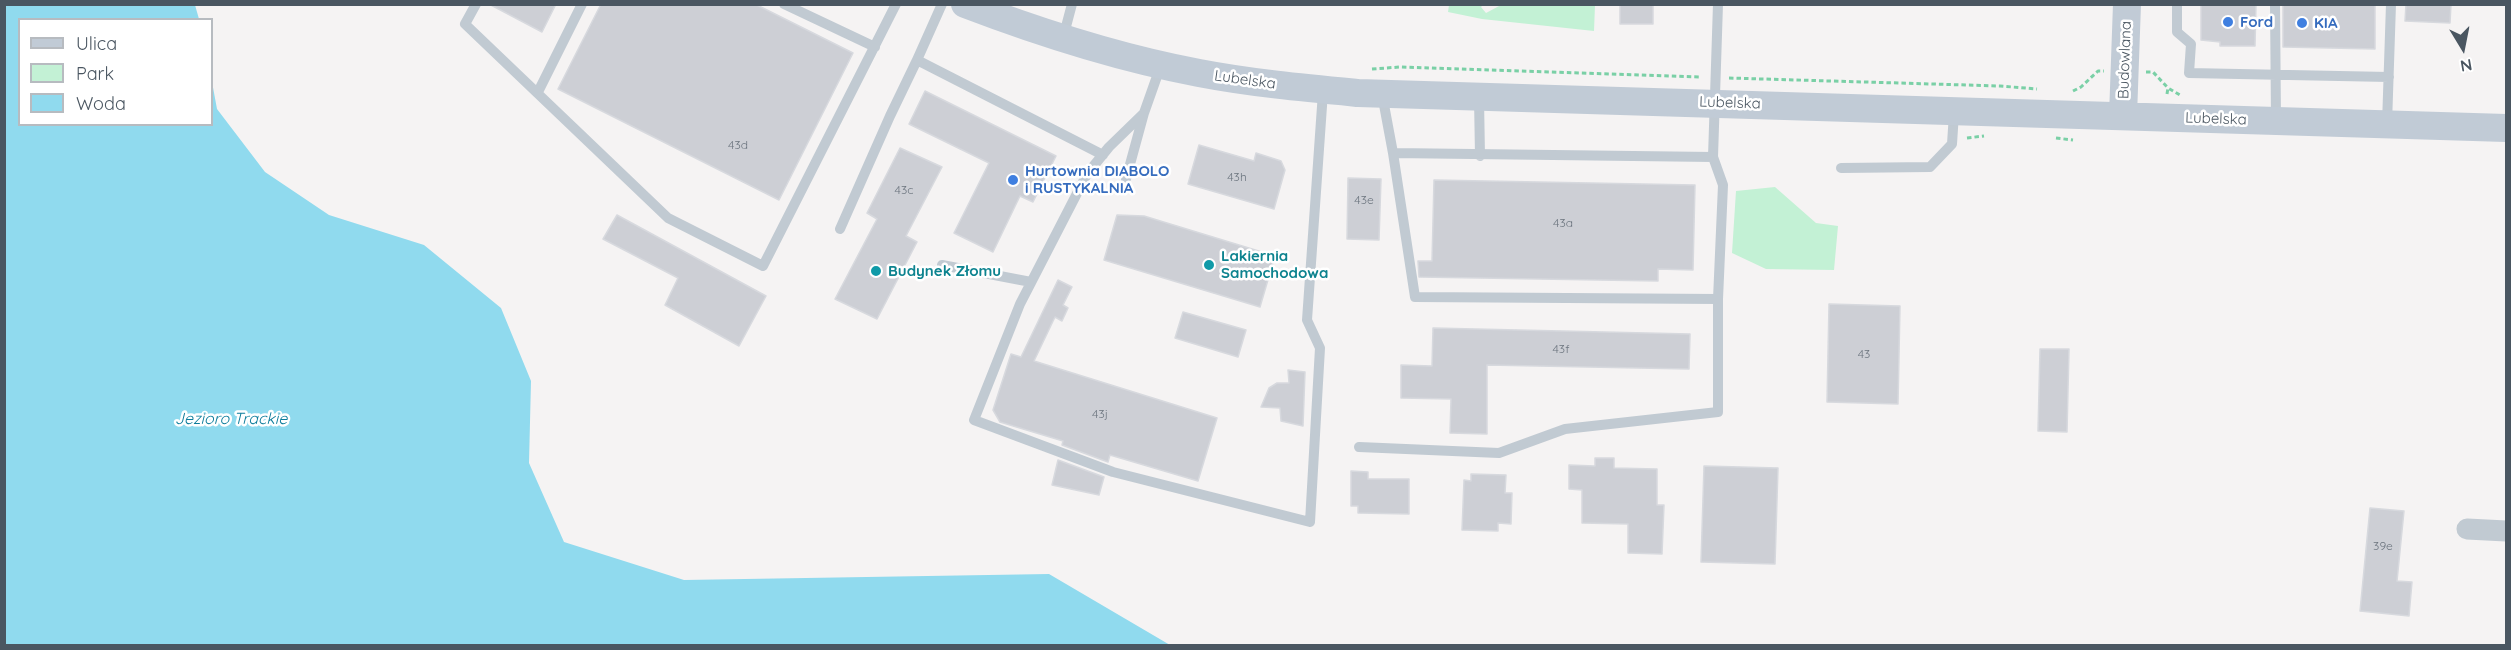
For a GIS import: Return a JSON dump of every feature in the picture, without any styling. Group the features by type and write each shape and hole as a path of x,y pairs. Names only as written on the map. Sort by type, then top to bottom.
{"street":[{"name":"Lubelska","path":"965,4 1063,38 1161,65 1250,81 1382,94 1715,102 2506,128"},
{"name":"Budowlana","path":"2123,116 2127,4"},
{"path":"2467,529 2506,531"}],"lane":[{"path":"476,4 465,24 668,218 764,266 896,4"},
{"path":"538,92 582,4"},
{"path":"784,4 874,46"},
{"path":"840,229 942,4"},
{"path":"1063,38 1072,4"},
{"path":"1359,447 1499,453 1565,429 1718,412 1718,299 1724,186 1713,157 1718,4"},
{"path":"2177,4 2177,32 2191,44 2190,73 2389,77"},
{"path":"2275,4 2276,121"},
{"path":"2387,124 2391,4"},
{"path":"917,60 1103,155"},
{"path":"1126,179 1144,113 1161,65"},
{"path":"1144,113 1087,174 1020,304 974,420 1113,472 1310,522 1320,348 1307,320 1323,89"},
{"path":"1382,94 1415,297 1718,299"},
{"path":"1479,98 1480,156"},
{"path":"1841,168 1930,167 1952,144 1954,111"},
{"path":"1393,153 1480,156 1713,157"},
{"path":"942,265 1031,282"}],"path":[{"path":"2148,72 2153,72 2168,88"}],"green space":[{"path":"1449,5 1483,5 1481,7 1486,13 1501,5 1595,5 1594,31 1482,19 1448,12"},
{"path":"1775,187 1816,223 1838,226 1834,270 1766,269 1732,253 1736,191"}],"water":[{"name":"Jezioro Trackie","path":"4,5 195,5 199,18 18,18 18,126 213,126 213,87 217,109 265,172 329,215 424,245 501,308 531,381 529,463 564,542 684,580 1049,574 1170,645 5,645"}],"building":[{"path":"489,4 556,4 542,32"},
{"path":"601,4 755,4 853,53 779,200 558,89"},
{"path":"1620,4 1653,4 1653,24 1620,24"},
{"name":"Ford","path":"2201,4 2256,4 2255,46 2220,46 2220,42 2201,40"},
{"path":"2283,4 2375,4 2375,49 2283,47"},
{"path":"2406,4 2451,4 2450,23 2405,21"},
{"name":"Hurtownia DIABOLO i RUSTYKALNIA","path":"925,91 1056,156 1033,202 1020,196 993,252 954,233 989,163 909,124"},
{"path":"1199,145 1254,161 1256,153 1281,161 1285,170 1274,209 1188,184"},
{"path":"900,148 942,167 906,236 917,242 877,319 835,299 877,219 867,213"},
{"path":"1348,178 1381,179 1379,240 1347,239"},
{"path":"1434,180 1695,185 1693,270 1658,269 1658,281 1419,277 1418,261 1432,261"},
{"path":"617,215 766,296 739,346 665,305 678,278 603,239"},
{"name":"Lakiernia Samochodowa","path":"1117,215 1144,216 1275,256 1260,307 1104,260"},
{"path":"1058,280 1072,287 1063,305 1068,308 1062,321 1055,317 1034,361 1217,418 1198,481 1110,455 1108,462 1062,445 1063,441 1000,422 993,410 1011,354 1021,357"},
{"path":"1829,304 1900,306 1898,404 1827,402"},
{"path":"1183,312 1246,330 1238,357 1175,338"},
{"path":"1433,328 1690,334 1689,369 1487,365 1487,434 1450,433 1451,399 1401,398 1401,365 1432,366"},
{"path":"2040,349 2069,349 2067,432 2038,431"},
{"path":"1288,370 1305,372 1303,426 1281,421 1280,408 1261,407 1269,388 1277,383 1289,383"},
{"path":"1595,458 1614,458 1614,468 1657,469 1657,505 1664,505 1662,554 1628,553 1628,524 1582,523 1582,490 1569,489 1569,465 1595,466"},
{"path":"1058,460 1104,477 1099,495 1052,485"},
{"path":"1704,466 1778,468 1775,564 1701,562"},
{"path":"1351,471 1368,472 1368,479 1409,479 1409,514 1358,513 1358,506 1351,506"},
{"path":"1471,474 1506,475 1505,493 1512,493 1511,524 1498,523 1498,531 1462,530 1464,480 1471,481"},
{"path":"2370,508 2404,511 2397,581 2412,582 2409,616 2360,611"}],"place":[{"name":"Ford","path":"2228,22"},
{"name":"KIA","path":"2302,23"},
{"name":"Hurtownia DIABOLO i RUSTYKALNIA","path":"1013,180"},
{"name":"Lakiernia Samochodowa","path":"1209,265"},
{"name":"Budynek Złomu","path":"876,271"}]}
